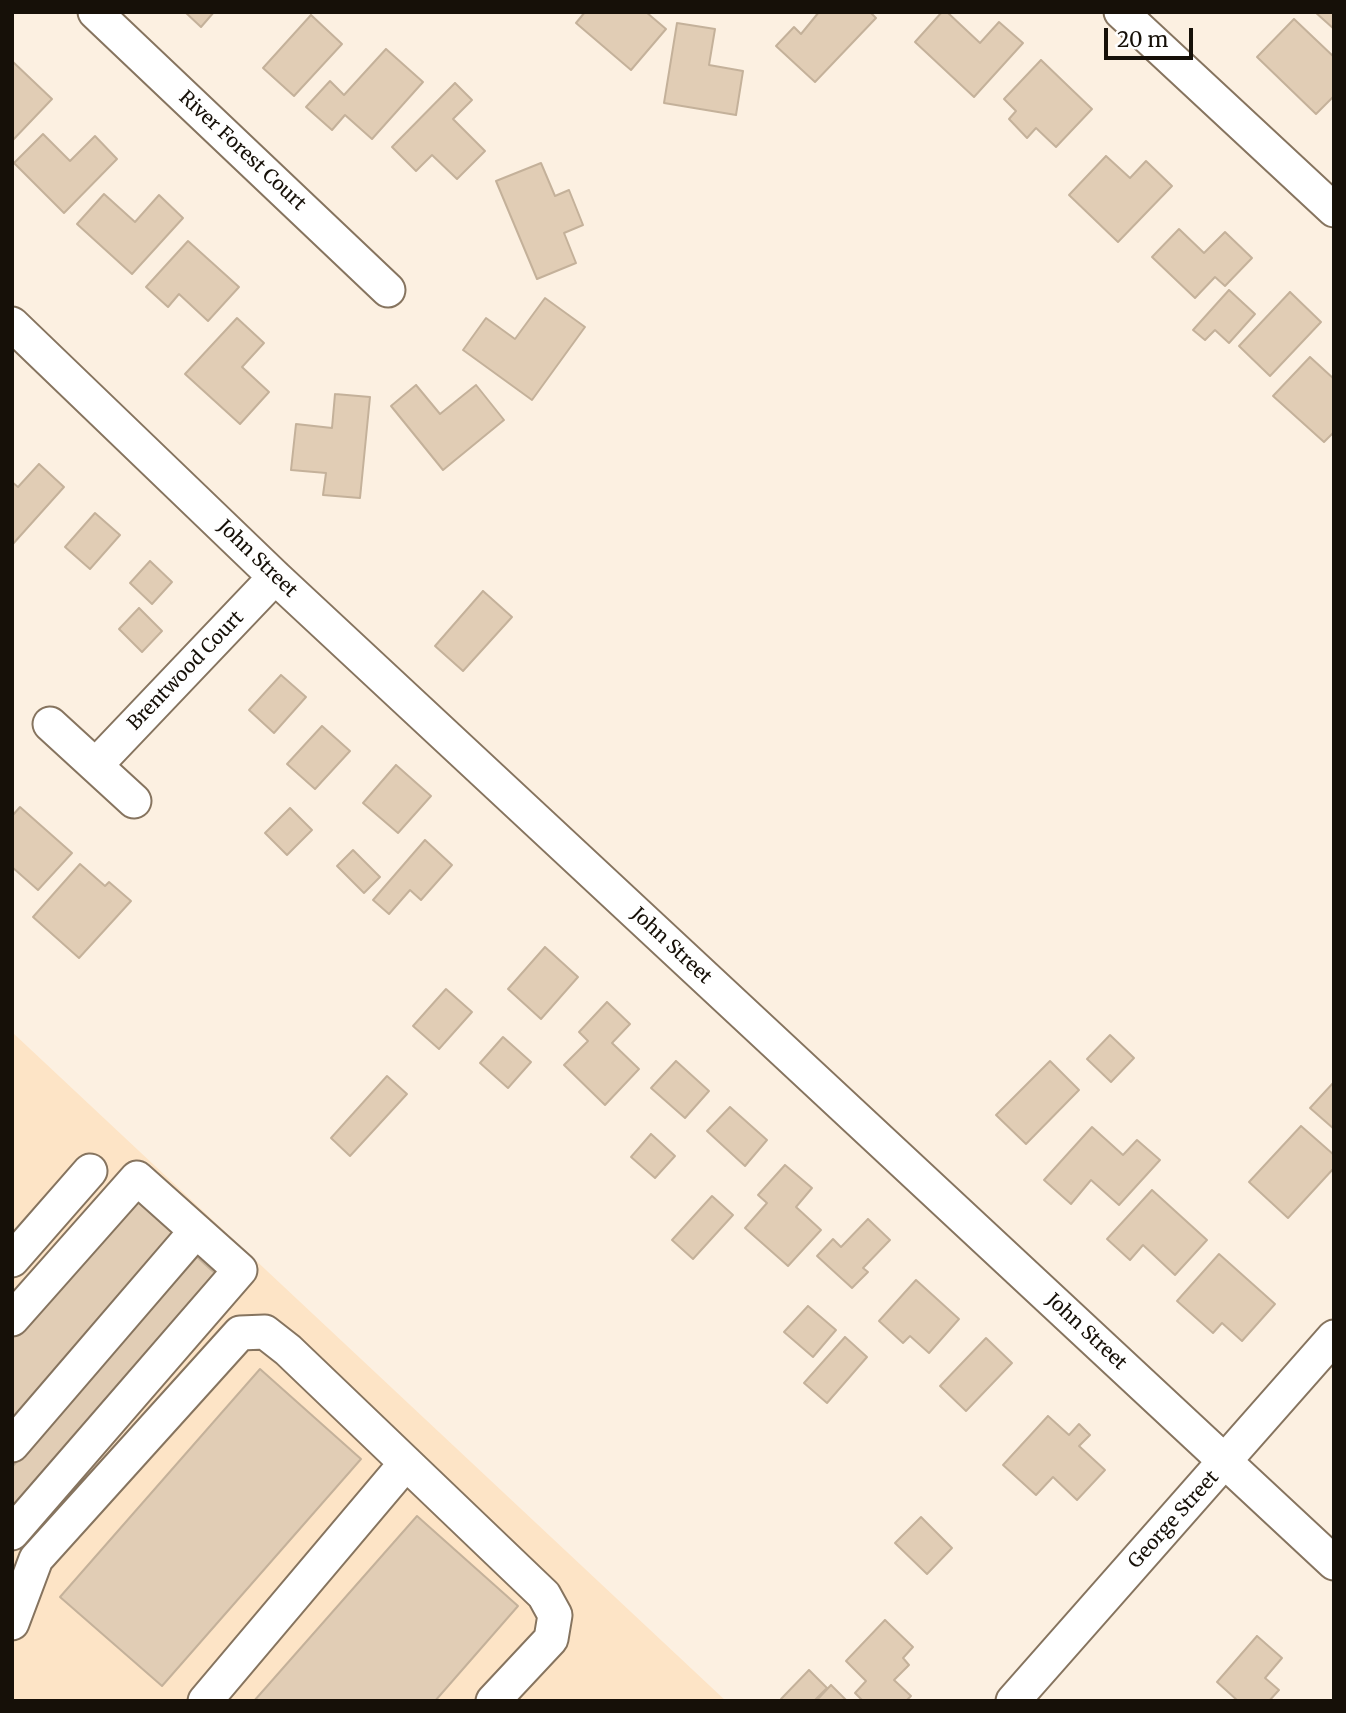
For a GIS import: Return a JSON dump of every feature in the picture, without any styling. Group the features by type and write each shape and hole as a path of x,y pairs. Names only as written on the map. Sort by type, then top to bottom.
{"street":[{"name":"River Forest Court","path":"95,12 388,290"},
{"path":"1121,12 1334,210"},
{"name":"John Street","path":"12,324 275,577 1334,1563"},
{"name":"Brentwood Court","path":"96,765 275,577"},
{"path":"50,723 134,801"},
{"path":"12,1260 90,1171"},
{"path":"12,1319 137,1178 240,1270 12,1533"},
{"path":"12,1445 196,1231"},
{"path":"12,1623 36,1559 240,1333 265,1332 288,1350 544,1595 555,1615 551,1639 493,1701"},
{"name":"George Street","path":"1013,1701 1334,1337"},
{"path":"205,1701 406,1463"}],"shaded area":[{"path":"12,1032 726,1701 12,1701"}],"building":[{"path":"185,12 214,12 201,27"},
{"path":"585,12 646,12 666,29 631,70 576,23"},
{"path":"819,12 870,12 876,18 815,82 776,46 794,27 801,34"},
{"path":"942,12 947,12 980,43 999,22 1023,43 974,97 915,42"},
{"path":"1315,12 1334,12 1334,29"},
{"path":"311,15 342,44 294,96 263,68"},
{"path":"1294,19 1334,57 1334,96 1316,114 1257,57"},
{"path":"677,23 715,29 709,65 743,71 736,115 664,103"},
{"path":"386,49 423,82 372,139 345,115 332,130 306,107 330,81 344,95"},
{"path":"1041,60 1092,109 1056,147 1036,128 1027,138 1009,119 1016,111 1004,99"},
{"path":"12,61 52,99 12,141"},
{"path":"455,83 472,100 453,119 485,151 457,179 432,155 416,171 392,147"},
{"path":"43,134 70,161 95,136 117,159 64,213 14,163"},
{"path":"1106,156 1130,178 1146,161 1172,186 1118,242 1069,195"},
{"path":"541,163 555,196 569,190 583,225 564,233 576,263 537,279 496,181"},
{"path":"104,194 135,222 159,195 183,218 132,274 77,224"},
{"path":"1179,229 1204,253 1225,232 1252,258 1225,286 1215,277 1195,298 1152,257"},
{"path":"188,241 239,287 208,321 179,294 168,307 146,287"},
{"path":"1229,290 1255,314 1229,343 1215,330 1205,340 1193,330"},
{"path":"1290,292 1321,322 1270,376 1239,346"},
{"path":"545,298 585,327 532,400 463,350 486,318 515,339"},
{"path":"237,318 264,343 242,367 269,392 240,424 185,374"},
{"path":"1310,357 1334,379 1334,432 1324,442 1273,396"},
{"path":"416,385 440,414 476,385 504,420 443,470 391,406"},
{"path":"335,394 370,397 360,498 323,495 326,473 291,470 296,424 332,428"},
{"path":"39,464 64,487 12,545 12,482 18,487"},
{"path":"95,513 120,535 90,569 65,547"},
{"path":"150,561 172,582 152,604 130,583"},
{"path":"483,591 512,617 463,671 435,646"},
{"path":"139,608 162,631 142,652 119,629"},
{"path":"281,675 306,697 274,733 249,710"},
{"path":"322,726 350,751 315,789 287,764"},
{"path":"396,765 431,796 398,833 363,803"},
{"path":"20,807 72,853 38,890 12,867 12,816"},
{"path":"290,808 312,830 287,855 265,833"},
{"path":"425,840 452,865 421,900 410,890 389,914 373,900"},
{"path":"353,850 380,877 364,893 337,866"},
{"path":"80,864 105,886 109,882 131,901 79,958 33,917"},
{"path":"545,947 578,977 541,1019 508,989"},
{"path":"446,989 472,1012 439,1049 413,1026"},
{"path":"607,1002 630,1024 612,1043 639,1069 605,1105 564,1065 588,1041 579,1032"},
{"path":"1110,1035 1134,1058 1111,1082 1087,1059"},
{"path":"503,1037 531,1062 508,1088 480,1063"},
{"path":"676,1061 709,1091 685,1118 651,1088"},
{"path":"1050,1061 1079,1090 1026,1144 996,1115"},
{"path":"387,1076 407,1094 350,1156 331,1138"},
{"path":"1334,1082 1334,1129 1310,1108"},
{"path":"730,1107 767,1140 745,1166 707,1131"},
{"path":"1301,1126 1334,1155 1334,1168 1288,1218 1249,1182"},
{"path":"1092,1127 1123,1155 1137,1140 1160,1160 1119,1205 1091,1180 1071,1204 1044,1180"},
{"path":"651,1134 675,1156 655,1178 631,1157"},
{"path":"785,1165 812,1188 796,1207 821,1230 788,1266 745,1228 767,1203 758,1195"},
{"path":"1152,1190 1207,1240 1175,1275 1143,1245 1130,1260 1107,1239"},
{"path":"135,1196 176,1235 12,1422 12,1336"},
{"path":"712,1196 733,1215 693,1259 672,1240"},
{"path":"868,1219 890,1240 863,1268 868,1272 852,1288 817,1256 833,1239 841,1247"},
{"path":"1219,1254 1275,1304 1242,1341 1222,1323 1213,1333 1177,1301"},
{"path":"197,1257 218,1276 12,1512 12,1467"},
{"path":"916,1280 959,1319 929,1353 910,1336 903,1343 879,1321"},
{"path":"808,1306 836,1330 813,1357 784,1332"},
{"path":"845,1337 867,1357 827,1403 804,1383"},
{"path":"986,1338 1012,1363 966,1411 940,1386"},
{"path":"260,1369 361,1459 162,1686 60,1597"},
{"path":"1048,1416 1069,1435 1079,1424 1090,1435 1079,1446 1105,1470 1077,1500 1053,1477 1036,1495 1003,1465"},
{"path":"417,1516 518,1606 435,1701 254,1701"},
{"path":"921,1517 952,1548 927,1574 895,1543"},
{"path":"885,1620 913,1647 903,1658 909,1665 894,1680 911,1696 906,1701 863,1701 855,1693 866,1681 846,1661"},
{"path":"1257,1636 1282,1658 1265,1678 1279,1690 1269,1701 1238,1701 1217,1682"},
{"path":"809,1670 827,1688 814,1701 783,1701 781,1699"},
{"path":"831,1685 847,1701 816,1701"}]}
